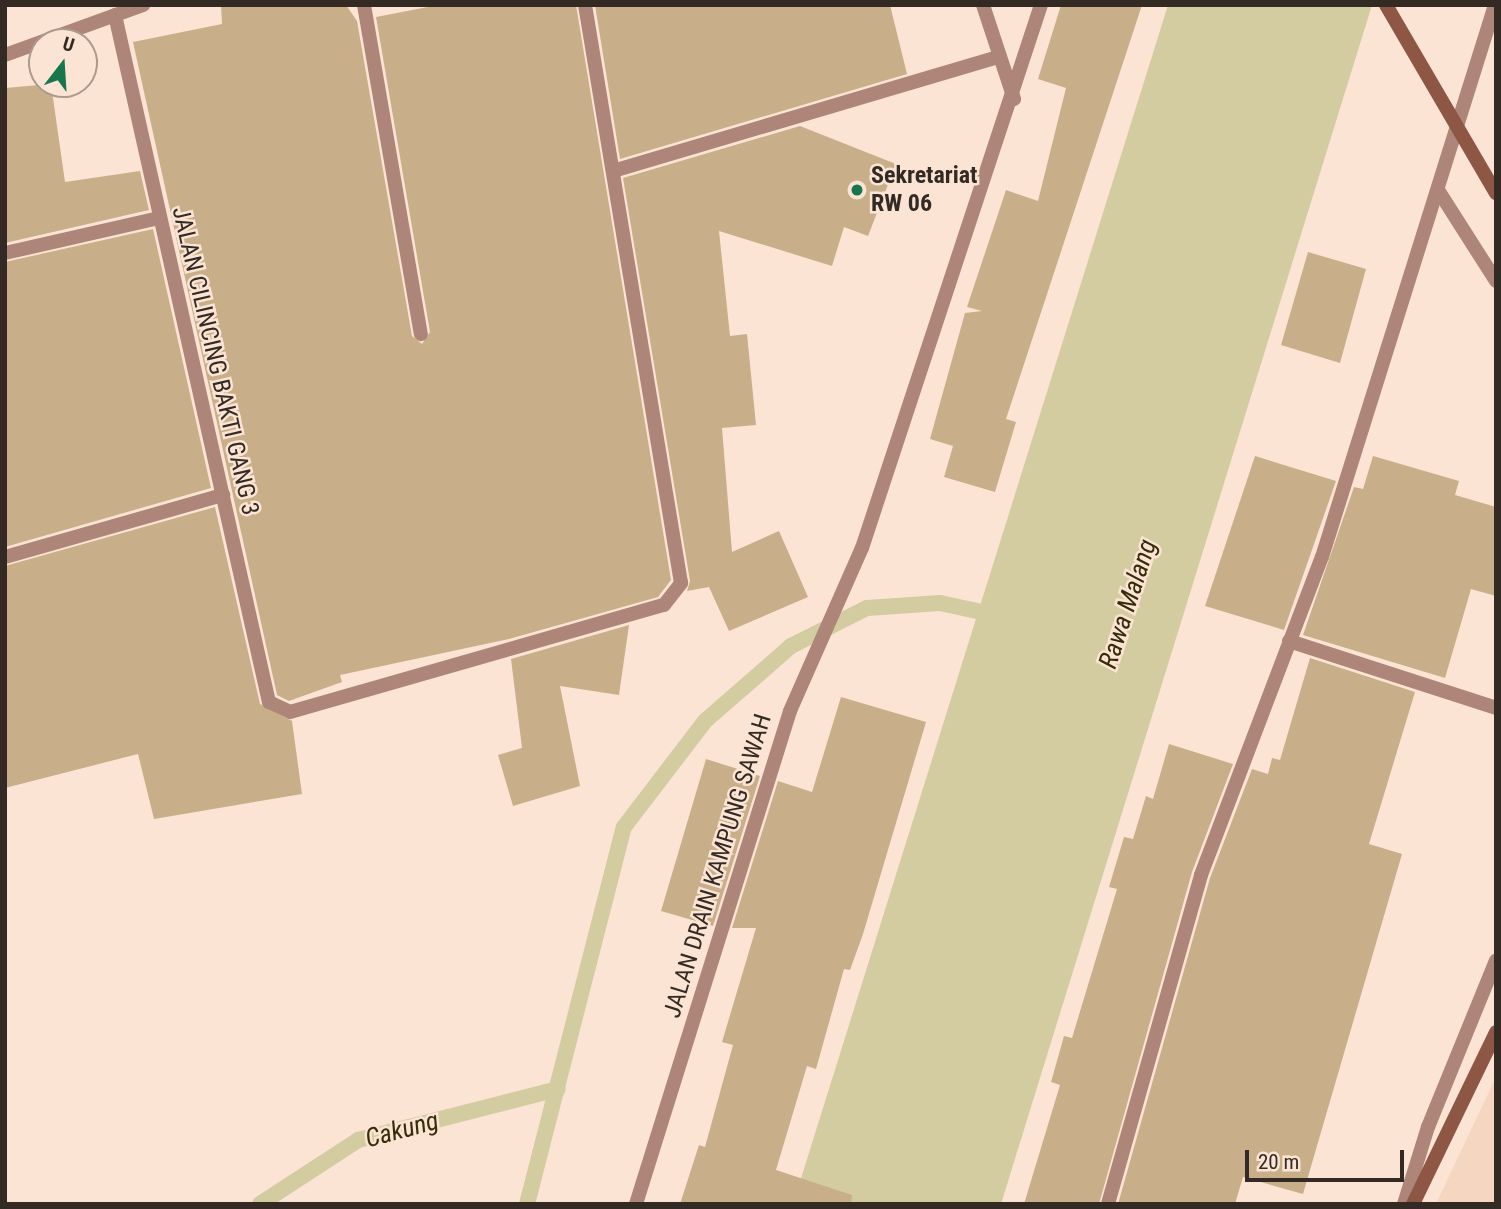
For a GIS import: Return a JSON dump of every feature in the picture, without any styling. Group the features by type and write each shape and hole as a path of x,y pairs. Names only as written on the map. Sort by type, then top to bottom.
{"street":[{"path":"5,55 144,5"},
{"path":"364,5 421,334"},
{"path":"585,5 613,171 995,58"},
{"path":"983,5 995,58 1014,99"},
{"name":"JALAN DRAIN KAMPUNG SAWAH","path":"636,1204 790,711 862,548 1014,99 1041,5"},
{"path":"1386,5 1496,193"},
{"path":"1108,1204 1201,875 1290,641 1495,5"},
{"name":"JALAN CILINCING BAKTI GANG 3","path":"115,15 269,702 282,710 664,605 678,591 682,575 613,171"},
{"path":"1437,190 1496,281"},
{"path":"5,253 159,218"},
{"path":"5,557 223,495"},
{"path":"1290,641 1496,708"},
{"path":"1404,1204 1428,1127 1496,960"},
{"path":"1413,1204 1496,1032"}],"shaded area":[{"path":"1496,1077 1496,1204 1436,1204"}],"water":[{"name":"Rawa Malang","path":"1168,5 1372,5 1001,1204 793,1204"}],"building":[{"path":"221,5 346,5 357,21 412,336 422,344 430,332 376,17 438,5 576,5 671,580 658,597 509,639 340,675 342,682 289,701 277,695 133,42 222,24"},
{"path":"595,5 890,5 907,74 620,159"},
{"path":"1061,5 1142,5 1006,419 1016,422 995,492 944,477 953,446 930,439 965,313 982,311 967,307 1006,190 1038,201 1066,88 1038,79"},
{"path":"28,86 28,98 53,98 65,182 140,171 149,210 5,243 5,88"},
{"path":"800,126 896,164 868,236 844,227 832,266 719,231 730,336 747,334 756,425 722,428 732,552 779,531 808,597 729,631 709,587 687,591 690,581 623,178"},
{"path":"153,229 211,488 5,547 5,262"},
{"path":"1308,252 1366,269 1340,363 1281,345"},
{"path":"1255,456 1336,481 1284,630 1205,606"},
{"path":"1373,456 1459,481 1455,495 1496,507 1496,596 1471,589 1445,678 1303,635 1354,487 1363,489"},
{"path":"215,507 260,704 292,721 302,794 154,819 138,754 5,788 5,566"},
{"path":"629,625 619,695 560,686 580,786 513,806 498,755 522,748 511,659"},
{"path":"1310,658 1415,692 1369,844 1402,854 1303,1194 1243,1177 1235,1204 1118,1204 1210,878 1252,769 1268,774 1272,758 1280,760"},
{"path":"841,697 926,722 863,934 850,970 844,969 816,1069 807,1066 776,1170 852,1195 851,1204 680,1204 699,1145 705,1147 733,1045 722,1042 756,928 732,928 778,781 812,792"},
{"path":"1169,744 1233,764 1192,872 1099,1204 1024,1204 1060,1085 1051,1082 1064,1036 1072,1038 1117,889 1109,887 1124,837 1133,839 1146,796 1153,799"},
{"path":"706,759 760,776 713,926 661,911"}],"waterway":[{"path":"527,1204 624,827 705,721 791,646 867,608 940,603 995,615"},
{"name":"Cakung","path":"260,1204 358,1140 558,1089"}],"place":[{"name":"Sekretariat RW 06","path":"857,190"}]}
